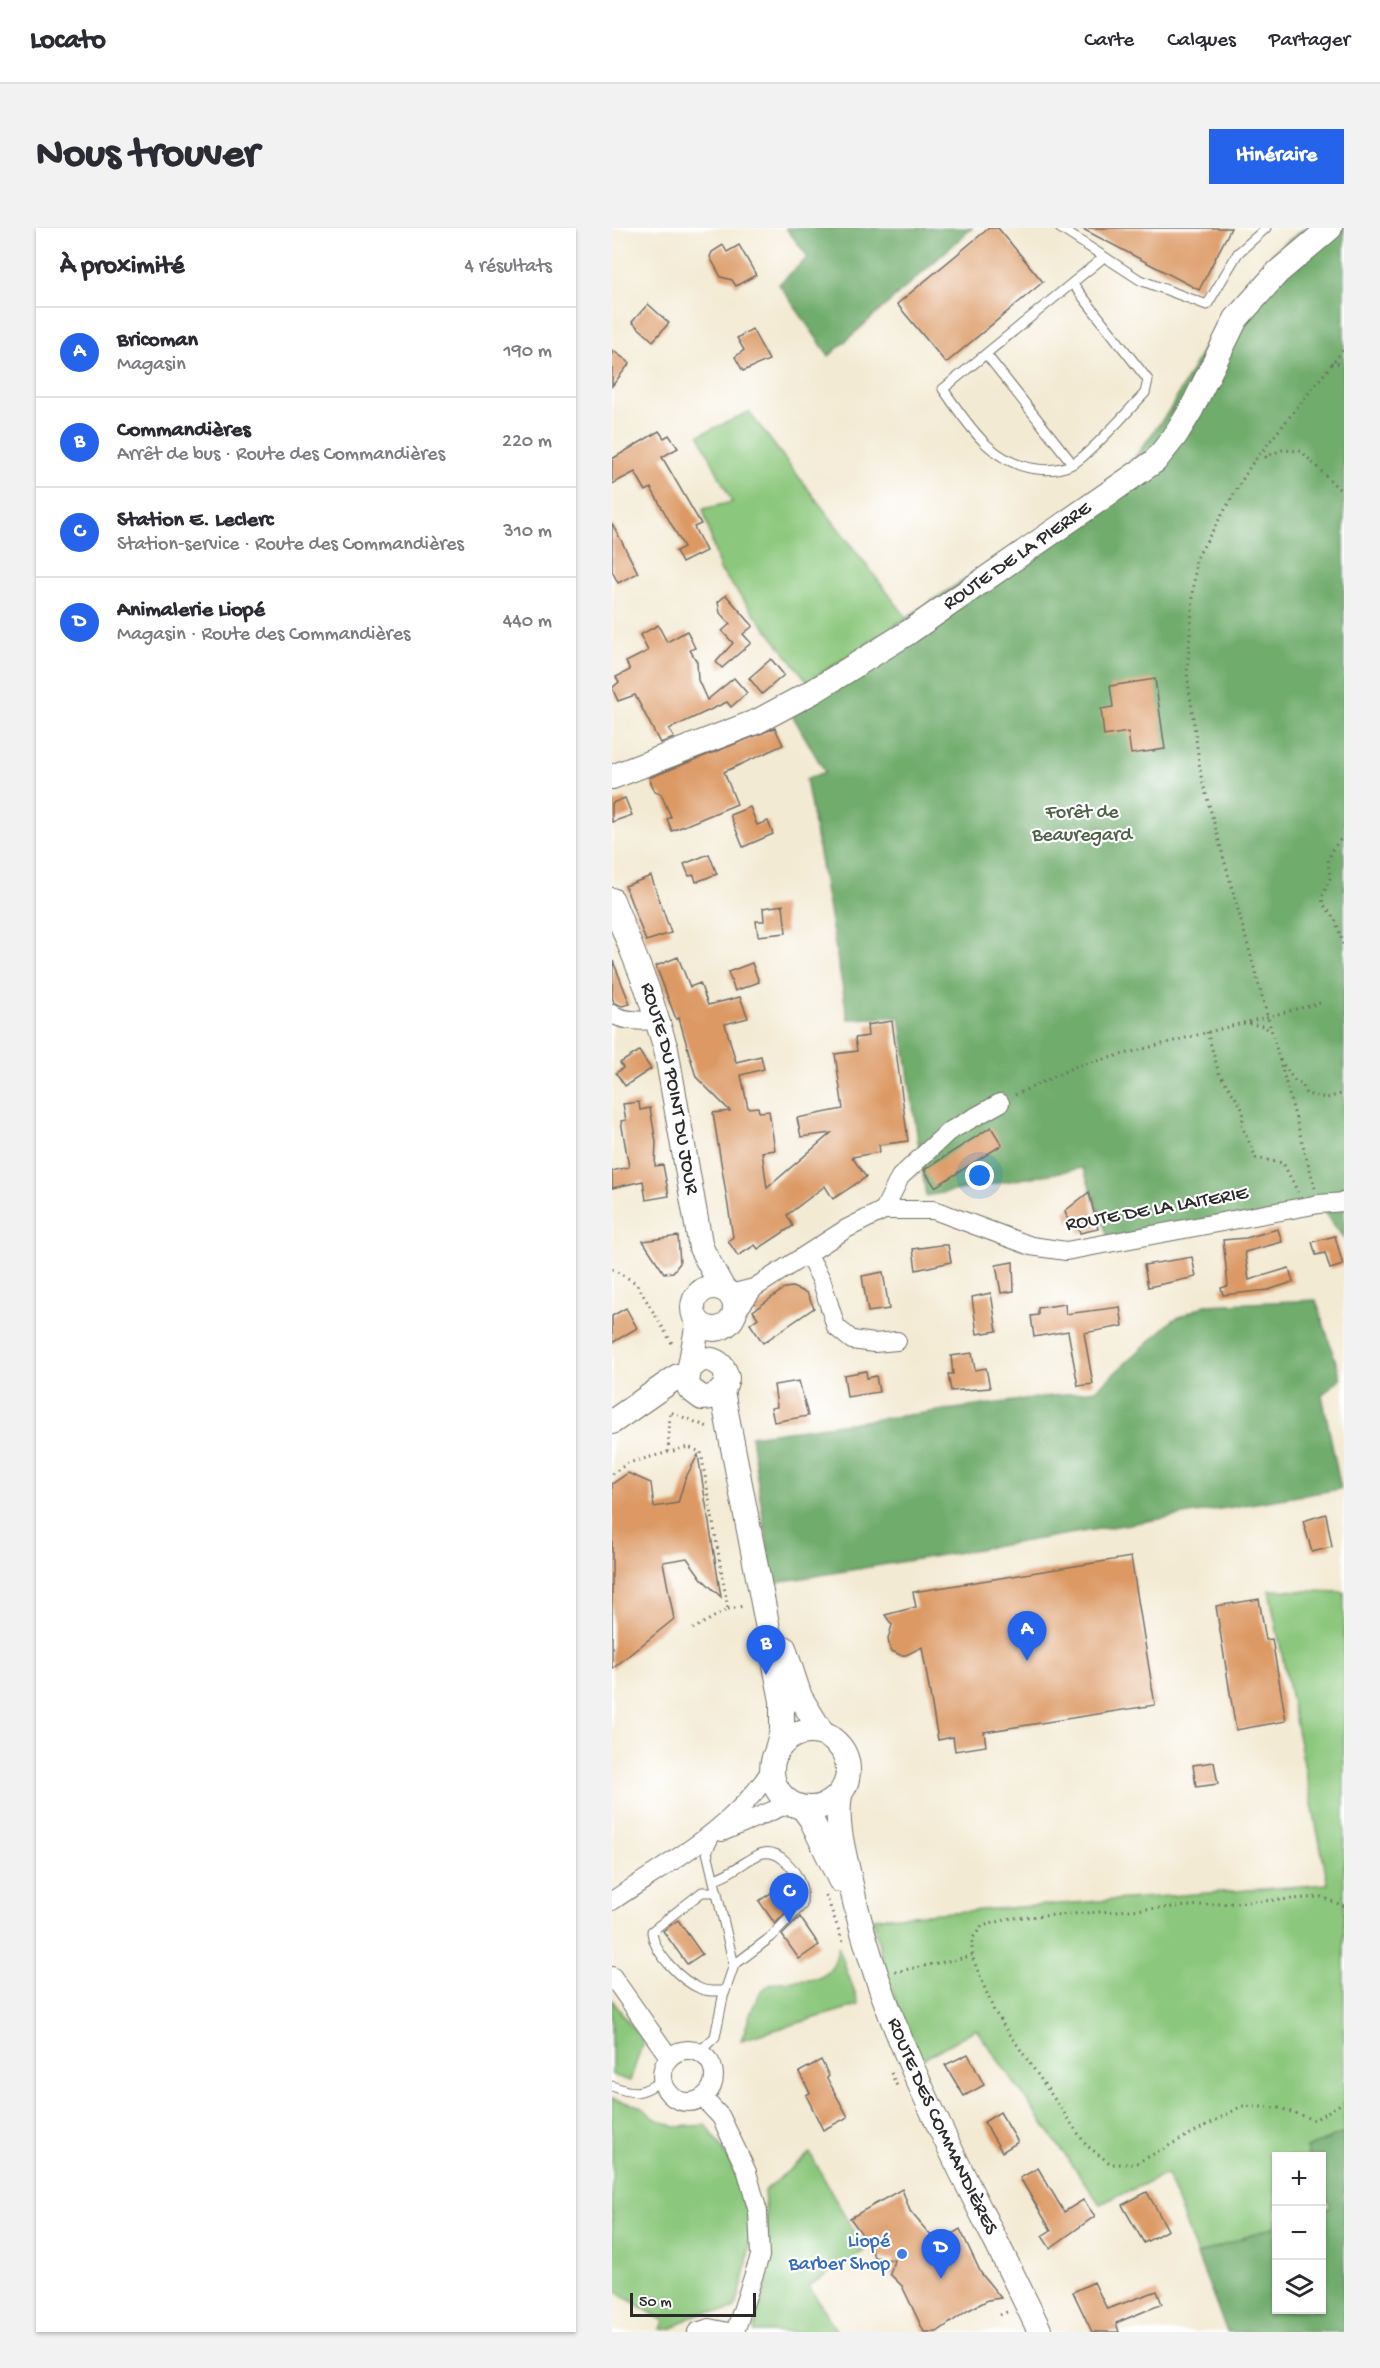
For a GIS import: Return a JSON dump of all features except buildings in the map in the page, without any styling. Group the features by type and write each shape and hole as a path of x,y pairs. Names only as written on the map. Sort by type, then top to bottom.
{"main road":[{"name":"ROUTE DE LA PIERRE","path":"612,777 758,721 806,696 909,632 1155,460 1175,436 1191,410 1236,318 1278,272 1330,228"},
{"name":"ROUTE DU POINT DU JOUR","path":"612,900 666,1049 701,1248 728,1306"},
{"name":"ROUTE DU POINT DU JOUR","path":"695,1297 701,1248"},
{"path":"697,1383 698,1323 692,1310 695,1297 708,1288 728,1306 712,1330 698,1323"},
{"name":"ROUTE DES COMMANDIÈRES","path":"728,1306 722,1365 727,1378 697,1383 732,1454 758,1603 782,1701 782,1731 774,1759 778,1791 811,1819 857,1914"},
{"path":"697,1383 701,1359 709,1358 722,1365"},
{"path":"612,1422 660,1389 697,1383"},
{"name":"ROUTE DES COMMANDIÈRES","path":"758,1603 800,1697 822,1733 835,1740 844,1752 850,1769 840,1795 841,1836 857,1914 876,1976 914,2072 1040,2332"},
{"path":"774,1759 789,1737 805,1731 822,1733"},
{"path":"799,1807 816,1808 830,1804 840,1795"}],"street":[{"path":"612,1014 618,1018 648,1021 657,1019"},
{"path":"884,1210 900,1177 948,1132 1000,1103"},
{"name":"ROUTE DE LA LAITERIE","path":"728,1306 846,1228 884,1210 934,1210 1031,1246 1066,1251 1318,1202 1344,1202"},
{"path":"808,1255 821,1279 836,1328 852,1340 874,1343 897,1341"},
{"path":"612,1901 709,1837 745,1804 774,1759"},
{"path":"709,1837 781,1807 799,1807"},
{"path":"612,1976 669,2057"},
{"path":"683,2050 699,2052 711,2063 712,2086 703,2098 695,2102 677,2101 670,2096 662,2081 661,2072 669,2057 683,2050"},
{"path":"703,2098 721,2117 747,2172 758,2212 760,2256 735,2332"},
{"path":"697,2332 709,2328 728,2332"}],"lane":[{"path":"1060,228 1140,280 1207,305 1238,253 1266,228"},
{"path":"1072,283 1148,380 1145,393 1079,460 1052,471 1024,468 999,457 979,438 943,389 986,354 1072,283 1104,257"},
{"path":"986,354 1072,463"},
{"path":"699,2052 715,2037 725,1991 734,1965 707,1852 709,1837"},
{"path":"714,1879 725,1876 762,1854 774,1854 785,1860 801,1886 802,1905 771,1937 734,1965"},
{"path":"717,1892 702,1892 652,1931 652,1941 680,1976 701,1989 725,1991"},
{"path":"612,2086 630,2093 645,2091 662,2081"}],"path":[{"path":"1318,1202 1201,776 1187,673 1196,560 1251,465 1344,349"},
{"path":"1331,363 1344,364"},
{"path":"1265,450 1266,457 1281,450 1301,451 1344,494"},
{"path":"1344,835 1328,861 1330,878 1322,897 1323,904 1335,920 1344,947"},
{"path":"1000,1103 1074,1067 1320,1003"},
{"path":"1241,1023 1264,1026 1272,1032"},
{"path":"1207,1031 1219,1073 1241,1106 1244,1116 1241,1124 1256,1158 1283,1163 1298,1192 1305,1198 1318,1202"},
{"path":"1279,1059 1295,1081 1302,1084 1306,1094 1327,1098 1344,1093"},
{"path":"612,1269 636,1283 697,1383"},
{"path":"668,1452 670,1412"},
{"path":"612,1474 628,1463 688,1447 701,1452 728,1609"},
{"path":"693,1629 728,1609 758,1603"},
{"path":"1344,1906 1321,1897 1012,1918 982,1926 972,1939 972,1956 994,2011 1086,2145 1111,2164 1135,2164 1242,2106 1280,2108 1314,2120 1344,2102"},
{"path":"876,1976 972,1956"}],"green space":[{"path":"786,228 972,228 829,356 779,284 808,257"},
{"name":"Forêt de Beauregard","path":"1305,228 1344,228 1344,1239 1319,1204 1110,1243 1083,1168 926,1196 900,1017 848,1019 806,779 825,772 791,713 808,682 1033,535 1127,468 1171,408 1221,316 1275,251"},
{"path":"749,412 907,618 808,682 720,570 703,509 732,502 699,435"},
{"path":"1316,1300 1341,1378 1322,1395 1341,1489 773,1583 751,1436 1096,1390 1173,1320 1205,1305"},
{"path":"1269,1590 1344,1592 1344,2133 1306,2148 1308,2152 1272,2152 1272,2227 1197,2255 1167,2174 1100,2204 976,2029 916,2063 881,1955 873,1918 1328,1884"},
{"path":"838,1946 859,2005 741,2040 755,2003 766,1987 786,1981 819,1978 828,1972 834,1962"},
{"path":"612,2000 643,2042 630,2081 612,2075"},
{"path":"612,2099 640,2106 654,2118 675,2127 706,2125 722,2148 743,2191 750,2234 748,2257 735,2308 698,2314 666,2330 661,2329 664,2321 612,2289"},
{"path":"1344,2133 1344,2332 1227,2332 1197,2255 1272,2227 1272,2314 1326,2314 1326,2208 1330,2207 1326,2196 1326,2152 1308,2152 1306,2148"},
{"path":"810,2153 864,2251 809,2286 837,2332 754,2332 768,2275 769,2248 764,2191"}],"place":[{"name":"Bricoman","path":"1027,1661"},
{"name":"Commandières","path":"766,1675"},
{"name":"Station E. Leclerc","path":"789,1923"},
{"name":"Liopé Barber Shop","path":"902,2254"},
{"name":"Animalerie Liopé","path":"941,2279"}]}
